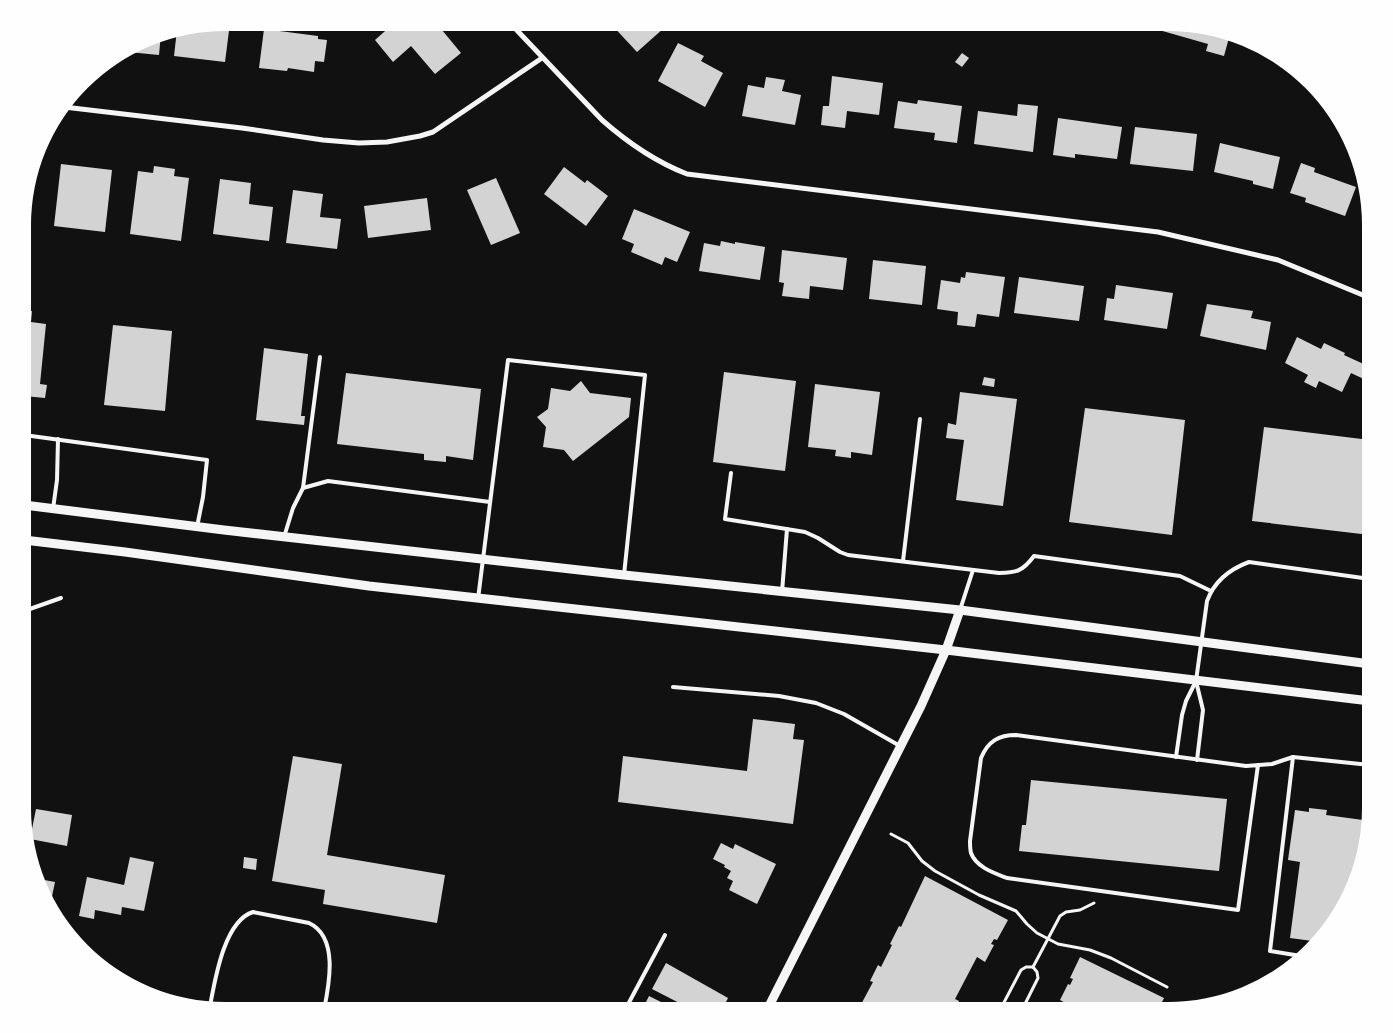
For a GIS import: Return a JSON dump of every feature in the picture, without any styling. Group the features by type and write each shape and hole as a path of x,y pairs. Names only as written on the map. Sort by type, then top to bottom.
{"street":[{"path":"517,31 602,120 618,134 667,166 687,174 1158,232 1278,260 1362,295"},
{"path":"71,108 242,128 323,140 359,143 388,142 433,132 542,58"},
{"path":"31,507 624,575 960,610 1362,663"},
{"path":"31,541 369,586 946,650 1362,701"},
{"path":"771,1002 900,746 946,650 960,610"}],"lane":[{"path":"284,537 293,508 303,488 320,357"},
{"path":"478,598 508,360 645,375 624,575"},
{"path":"903,561 920,419"},
{"path":"31,436 208,460 198,527"},
{"path":"53,509 57,480 58,440"},
{"path":"731,473 725,520 805,532 848,555 1014,573 1028,564 1034,556 1180,576 1211,591"},
{"path":"303,488 328,481 490,502"},
{"path":"782,592 787,529"},
{"path":"1176,757 1182,715 1186,700 1196,681 1207,601 1211,591 1220,580 1237,567 1248,562 1362,578"},
{"path":"960,610 973,570"},
{"path":"31,609 61,598"},
{"path":"1196,681 1203,717 1198,760"},
{"path":"673,687 779,696 816,703 844,714 900,746"},
{"path":"1258,765 1238,910 1007,878 990,871 977,862 971,853 970,840 984,750 992,742 1004,735 1016,735 1246,766 1258,765 1272,764 1293,757 1362,764"},
{"path":"1293,757 1270,951 1295,955"},
{"path":"211,1001 220,960 234,928 247,914 253,912 316,926 328,948 330,962 330,979 326,1002"},
{"path":"629,1002 665,935"}],"path":[{"path":"891,834 908,843 922,861 935,871 979,896 1016,911 1027,924 1047,939 1058,944 1090,950 1111,958 1167,987"},
{"path":"1033,967 1060,916 1066,912 1080,910 1094,903 1105,892"},
{"path":"1004,1002 1021,970 1026,967 1033,967"},
{"path":"1026,1002 1038,978 1037,972 1033,967"}],"building":[{"path":"229,31 225,62 174,56 176,38 200,33"},
{"path":"264,31 318,36 318,39 327,40 324,62 315,61 314,72 288,68 287,71 259,68"},
{"path":"385,31 443,31 461,53 435,74 411,46 393,62 375,40"},
{"path":"617,31 661,31 637,52"},
{"path":"1162,31 1206,35 1228,41 1224,56 1206,51 1208,44"},
{"path":"160,43 159,55 136,53"},
{"path":"678,43 704,56 701,61 723,73 705,107 658,81"},
{"path":"962,53 969,58 962,67 955,62"},
{"path":"832,76 883,83 879,115 847,111 845,128 821,125 823,106 829,106"},
{"path":"766,77 785,80 782,91 801,95 795,125 742,116 748,85 764,88"},
{"path":"918,100 962,106 957,143 934,140 935,133 894,128 898,101 917,104"},
{"path":"1018,104 1038,106 1033,152 974,144 978,111 1017,116"},
{"path":"1058,118 1122,127 1117,159 1075,154 1075,158 1053,155"},
{"path":"1135,127 1197,134 1193,171 1130,164"},
{"path":"1220,143 1280,157 1273,189 1253,184 1253,181 1214,172"},
{"path":"1301,163 1315,168 1314,172 1356,187 1345,216 1305,202 1306,198 1290,193"},
{"path":"61,164 112,170 105,232 54,226"},
{"path":"154,166 175,169 174,176 189,178 181,241 130,234 138,171 153,173"},
{"path":"564,167 585,183 587,180 608,196 586,226 544,194"},
{"path":"496,178 520,233 491,245 467,190"},
{"path":"220,179 251,183 249,204 273,207 269,241 213,234"},
{"path":"293,190 323,194 320,217 341,219 337,249 286,243"},
{"path":"427,198 431,230 368,238 364,206"},
{"path":"634,209 690,232 677,262 665,257 662,265 631,252 634,244 622,239"},
{"path":"721,241 765,247 760,280 699,271 704,243 720,246"},
{"path":"782,250 847,258 843,290 810,286 809,299 782,296 784,283 779,282"},
{"path":"873,260 926,266 922,305 869,299"},
{"path":"966,272 1005,277 999,317 977,314 975,327 957,325 958,312 937,309 941,280 960,283 961,277 965,278"},
{"path":"1019,277 1084,286 1079,321 1014,313"},
{"path":"1116,285 1173,293 1167,329 1104,320 1107,298 1114,299"},
{"path":"1207,304 1253,311 1251,318 1271,322 1266,350 1200,336"},
{"path":"31,322 46,324 40,384 47,385 45,398 31,397"},
{"path":"113,325 172,331 165,411 104,405"},
{"path":"1297,337 1321,349 1324,343 1362,363 1362,378 1351,373 1342,392 1319,381 1316,388 1304,382 1308,375 1285,363"},
{"path":"264,348 308,354 301,416 305,416 304,425 256,420"},
{"path":"724,372 796,381 785,471 713,462"},
{"path":"346,373 481,389 473,460 446,456 446,462 424,460 424,454 337,444"},
{"path":"984,377 995,379 994,387 982,385"},
{"path":"581,381 590,393 631,398 629,417 573,461 564,450 543,447 546,427 537,417 548,409 551,388 570,391"},
{"path":"815,384 880,392 872,455 851,452 851,458 835,456 836,450 808,447"},
{"path":"960,392 1017,399 1003,506 956,500 964,440 946,438 948,423 956,425"},
{"path":"1085,408 1185,420 1172,535 1069,522"},
{"path":"1264,427 1362,439 1362,534 1252,521"},
{"path":"753,719 795,724 793,739 804,740 793,824 618,802 623,756 747,771"},
{"path":"293,756 342,764 327,855 445,875 437,923 323,904 325,890 272,881"},
{"path":"1031,780 1227,799 1219,871 1019,851 1022,825 1026,825"},
{"path":"1309,808 1327,810 1326,815 1361,820 1358,846 1347,882 1336,905 1309,941 1290,938 1300,862 1288,860 1295,810 1309,812"},
{"path":"36,809 72,815 67,846 34,840 32,826"},
{"path":"721,843 733,849 735,844 776,864 757,904 729,890 733,881 727,878 731,871 724,867 725,865 713,859"},
{"path":"130,857 154,862 144,911 122,907 121,915 95,910 94,919 79,916 87,877 124,885"},
{"path":"244,857 257,859 256,870 243,868"},
{"path":"925,876 1008,920 997,940 994,939 991,944 994,945 985,962 977,957 955,999 958,1002 862,1002 873,982 870,981 878,965 881,967 899,926 901,927"},
{"path":"45,880 55,882 52,895"},
{"path":"1080,957 1164,998 1162,1002 1064,1002 1060,1000 1068,984 1070,985 1073,979 1070,978"},
{"path":"666,963 728,998 726,1002 677,1002 652,989"},
{"path":"649,996 661,1002 646,1002"}]}
